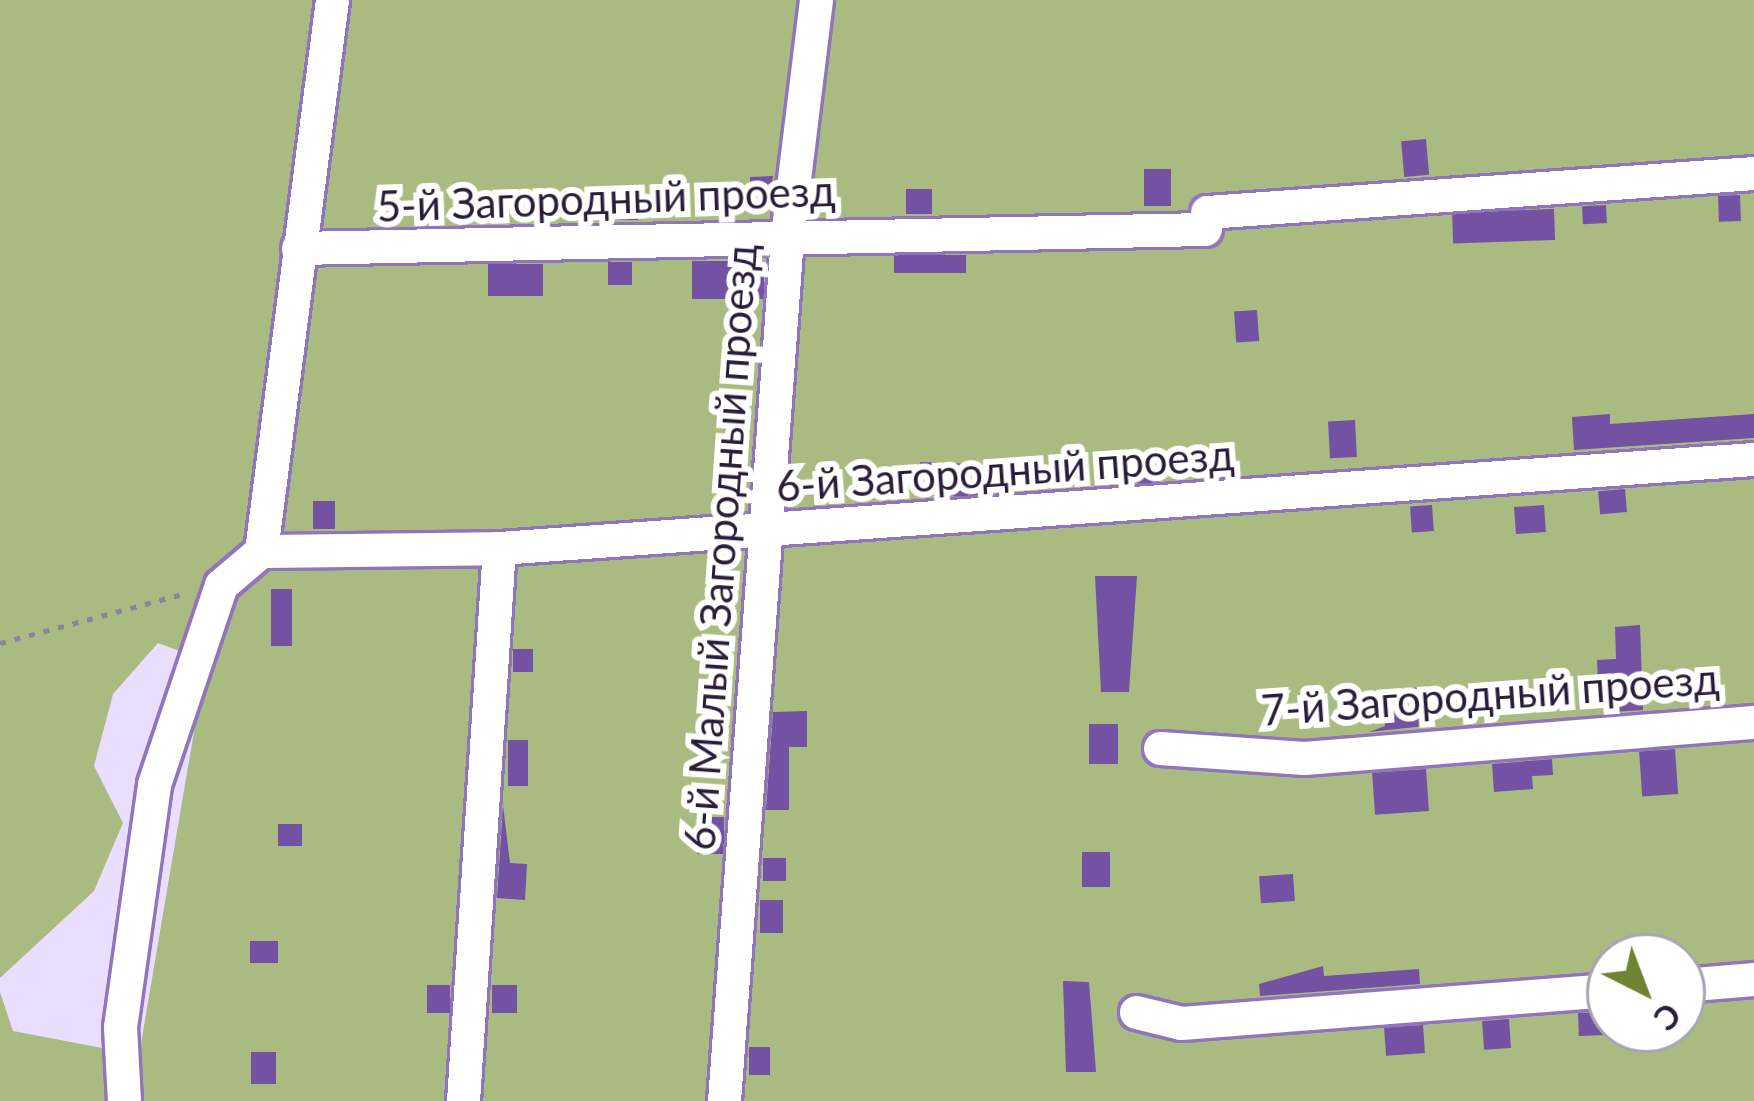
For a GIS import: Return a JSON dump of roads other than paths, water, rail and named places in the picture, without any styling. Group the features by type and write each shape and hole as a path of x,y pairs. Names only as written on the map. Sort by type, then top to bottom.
{"lane":[{"path":"124,1101 120,1027 154,784 221,585 261,551 332,0"},
{"name":"6-й Малый Загородный проезд","path":"724,1101 787,236 816,0"},
{"name":"5-й Загородный проезд","path":"298,248 1206,220 1754,173"},
{"name":"6-й Загородный проезд","path":"261,551 499,548 1754,459"},
{"path":"463,1101 499,548"},
{"name":"7-й Загородный проезд","path":"1160,748 1304,758 1754,722"},
{"path":"1706,983 1754,979"},
{"path":"1136,1012 1181,1023 1586,992"}]}
